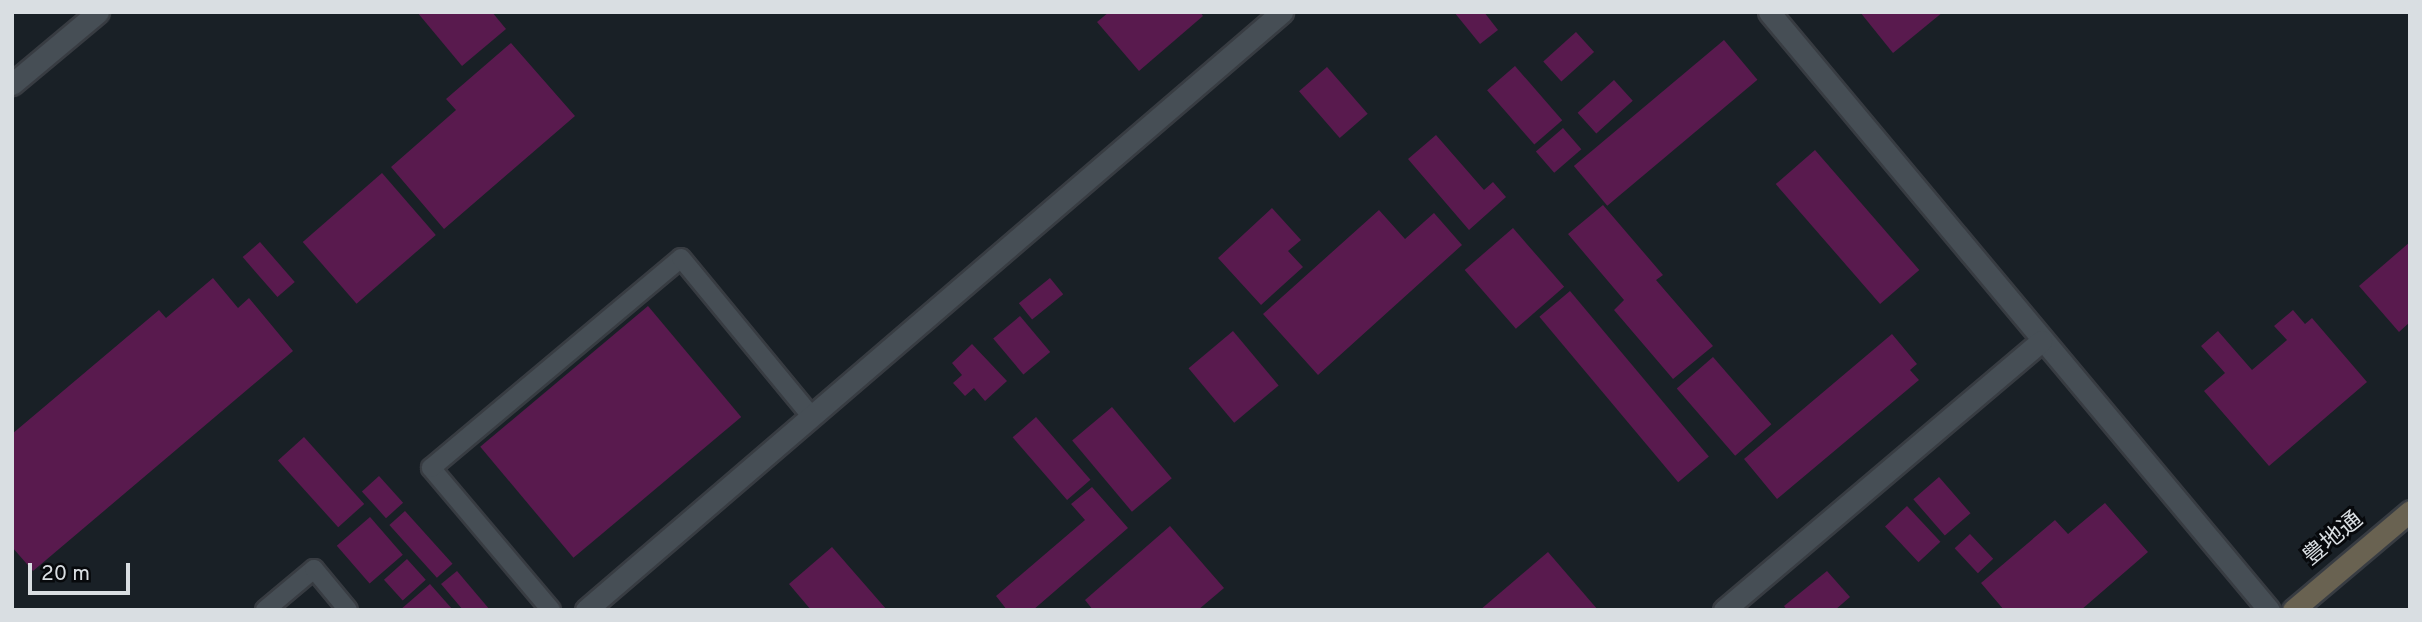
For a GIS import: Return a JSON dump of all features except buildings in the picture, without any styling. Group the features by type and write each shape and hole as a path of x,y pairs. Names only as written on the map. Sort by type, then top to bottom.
{"main road":[{"name":"豊地通","path":"2292,610 2410,511"}],"street":[{"path":"12,84 98,12"},
{"path":"586,610 1282,12"},
{"path":"1769,12 2041,341 2269,610"},
{"path":"1724,610 2041,341"}],"lane":[{"path":"551,610 431,468 681,258 812,416"},
{"path":"265,610 314,569 348,610"}]}
